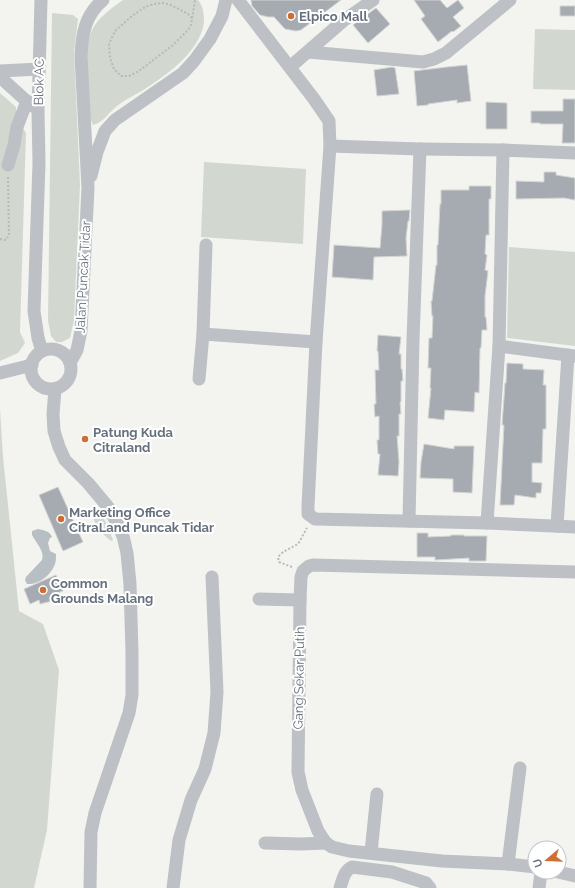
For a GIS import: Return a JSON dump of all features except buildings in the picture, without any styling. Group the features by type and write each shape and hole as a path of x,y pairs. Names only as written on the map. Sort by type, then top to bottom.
{"street":[{"name":"Blok AC","path":"41,0 38,112 39,164 34,312 38,338 42,351"},
{"name":"Jalan Puncak Tidar","path":"70,363 77,350 81,330 88,188 81,56 82,41 84,28 89,16 103,0"},
{"name":"Jalan Puncak Tidar","path":"88,188 97,152 105,131 115,120 183,73 210,39 222,16 226,0"},
{"path":"238,0 314,99 329,121 330,146 316,342 308,514 315,519 487,523 575,527"},
{"path":"290,68 343,21 373,0"},
{"path":"308,52 423,62 434,59 446,53 510,0"},
{"path":"0,71 39,69"},
{"path":"0,77 38,112"},
{"path":"8,165 14,145 17,127 27,101"},
{"path":"84,129 105,131"},
{"path":"330,146 575,153"},
{"path":"409,521 413,340 420,149"},
{"path":"487,523 499,346 503,150"},
{"path":"199,379 203,334 206,245"},
{"path":"203,334 316,342"},
{"path":"499,346 572,356 556,526"},
{"path":"53,349 59,351 68,358 72,368 71,374 69,380 61,388 49,390 39,386 32,376 31,370 34,359 42,351 53,349"},
{"path":"0,373 32,365"},
{"path":"55,390 53,414 54,431 58,447 65,460 88,483 108,507 117,523 123,536 127,553 130,584 132,695 129,713 95,813 91,832 90,888"},
{"path":"303,571 309,566 313,565 575,572"},
{"name":"Gang Sekar Putih","path":"303,571 301,576 300,600 298,772 302,790 318,831 326,843"},
{"path":"173,888 179,840 191,800 205,769 214,733 218,692 212,577"},
{"path":"259,599 300,600"},
{"path":"508,864 520,768"},
{"path":"371,852 377,794"},
{"path":"265,843 326,843 332,847 349,851 371,852 442,861 508,864 527,867"},
{"path":"340,888 344,874 352,867 392,872 426,883 430,888"}],"path":[{"path":"192,18 188,14 171,5 163,3 145,7 115,31 109,44 110,58 114,69 121,76 129,76 139,72 173,45 191,25 195,0"},
{"path":"0,239 6,240 9,235 8,165"},
{"path":"303,571 279,562 278,558 283,552 298,544 307,528 308,514"}],"shaded area":[{"path":"123,0 198,0 203,12 204,20 202,30 192,49 168,73 147,88 121,103 103,120 93,125 90,117 87,65 89,38 95,25 101,18"},
{"path":"52,13 73,15 78,19 74,52 80,184 74,320 70,338 62,342 56,342 51,336 48,321"},
{"path":"535,29 575,30 575,90 533,89"},
{"path":"0,93 16,107 16,117 26,133 20,332 25,343 18,353 0,361"},
{"path":"204,162 306,169 303,244 201,237"},
{"path":"509,247 575,252 575,346 507,338"},
{"path":"0,409 3,457 19,611 43,624 59,670 47,830 34,888 0,888"},
{"path":"92,506 97,509 103,517 113,540 111,541 107,538 97,526 94,521"},
{"path":"38,529 50,533 52,537 48,543 50,551 56,554 56,562 48,575 36,583 27,584 25,580 26,577 43,557 41,550 32,535 32,531"}],"place":[{"name":"Elpico Mall","path":"291,16"},
{"name":"Patung Kuda Citraland","path":"85,439"},
{"name":"Marketing Office CitraLand Puncak Tidar","path":"61,519"},
{"name":"Common Grounds Malang","path":"43,590"}]}
